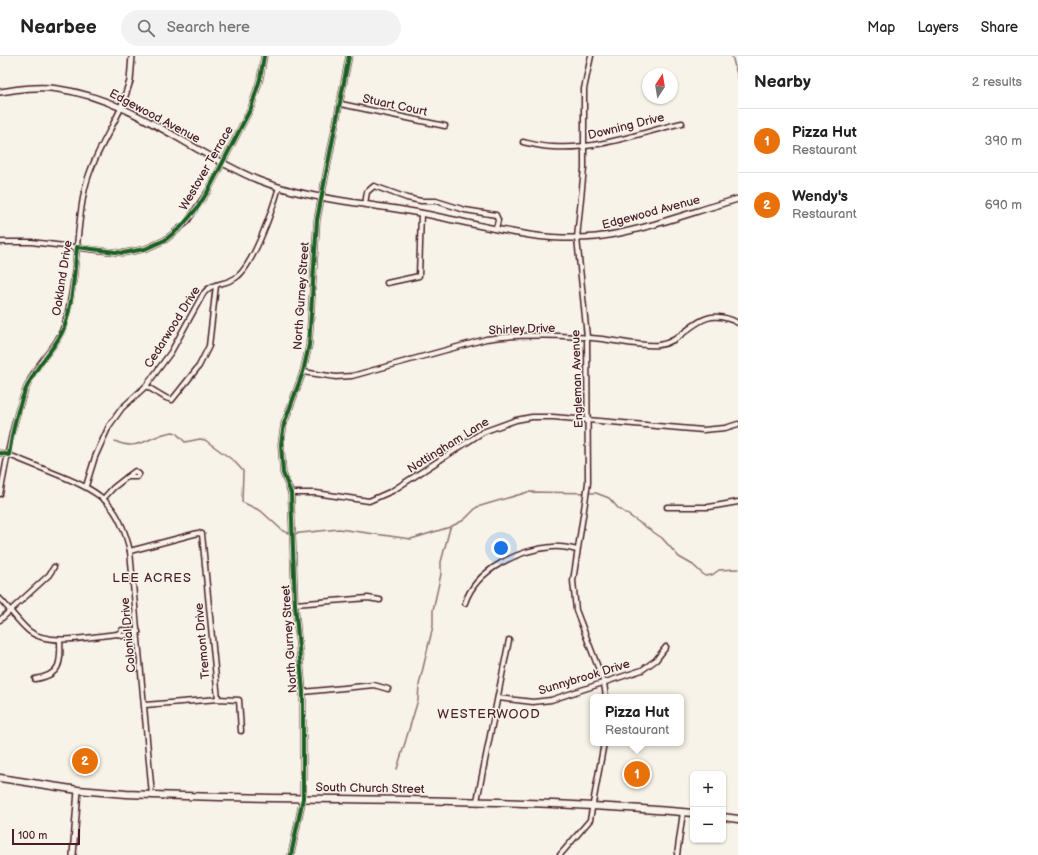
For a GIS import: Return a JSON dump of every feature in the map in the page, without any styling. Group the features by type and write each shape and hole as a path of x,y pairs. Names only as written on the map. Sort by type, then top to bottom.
{"main road":[{"name":"South Church Street","path":"0,778 78,790 152,795 476,801 594,805 690,813"},
{"path":"726,817 738,819"}],"street":[{"path":"121,108 130,81 132,56"},
{"name":"Westover Terrace","path":"0,242 31,242 123,253 145,249 165,240 181,227 198,207 222,163 251,108 260,79 264,56"},
{"name":"North Gurney Street","path":"291,855 303,798 303,692 295,604 291,493 283,473 282,434 286,414 303,372 309,345 315,234 321,196 341,104 349,56"},
{"name":"Engleman Avenue","path":"591,56 584,88 583,185 577,238 587,337 587,495 573,581 576,610 604,683 606,694"},
{"name":"Edgewood Avenue","path":"0,92 20,89 56,88 96,97 121,108 244,174 279,187 550,238 577,238 625,231 738,198"},
{"name":"Stuart Court","path":"341,104 445,126"},
{"name":"Oakland Drive","path":"0,494 22,398 34,374 54,346 65,324 71,295 83,199 90,171 121,108"},
{"name":"Downing Drive","path":"523,142 551,147 584,147 615,141 682,123"},
{"path":"364,204 367,192 374,186 407,198 421,201 436,201 465,210 496,215 498,220 496,229"},
{"name":"Cedarwood Drive","path":"86,486 95,457 109,426 122,408 146,386 171,352 203,294 209,287 233,280 246,266 270,215 279,187"},
{"path":"387,283 419,276 421,213"},
{"path":"146,386 172,400 199,366 209,346 216,285"},
{"name":"Shirley Drive","path":"303,372 336,377 352,376 498,337 587,337 656,346 674,341 690,327 710,318 719,318 738,323"},
{"name":"Nottingham Lane","path":"291,493 316,493 369,501 392,491 470,440 499,425 532,417 588,420 704,430 725,428 738,424"},
{"name":"Colonial Drive","path":"0,453 9,455 86,486 104,498 115,512 121,523 130,551 152,795"},
{"path":"104,498 113,488 127,477"},
{"path":"667,508 709,507 738,502"},
{"name":"Tremont Drive","path":"130,551 198,533 202,534 218,699"},
{"path":"465,603 471,589 494,566 503,560 552,547 577,550"},
{"path":"0,620 49,575 54,567"},
{"path":"295,604 368,598 380,600"},
{"path":"0,599 12,610 29,631 42,638 60,640 118,634 122,636 138,632"},
{"path":"35,679 45,678 58,668 60,662 60,640"},
{"path":"476,801 509,640"},
{"name":"Sunnybrook Drive","path":"498,698 533,702 551,700 642,670 656,660 666,647"},
{"path":"303,692 374,685 388,689"},
{"path":"145,705 218,699 239,700 241,731"},
{"path":"560,855 590,820 594,805 604,746"},
{"path":"73,855 78,790"},
{"path":"677,855 683,812"}],"waterway":[{"path":"732,56 738,78"},
{"path":"115,441 123,444 138,444 165,433 173,432 185,442 200,439 205,440 234,461 243,471 242,502 261,511 283,531 291,534 339,529 411,539 450,527 464,520 477,507 528,492 596,493 609,498 618,508 662,538 679,557 693,565 705,576 712,575 719,570 738,569"},
{"path":"397,769 418,700 419,685 433,626 433,610 441,574 441,562 450,528"}],"cycle path":[{"path":"0,453 9,455 15,424 24,393 34,374 58,341 64,328 71,299 77,247 123,253 145,249 165,240 181,227 198,207 208,191 251,108 260,79 264,56"},
{"path":"291,855 303,798 303,692 295,604 291,493 283,473 281,444 284,424 303,372 309,345 317,220 349,56"}],"place":[{"name":"Wendy's","path":"85,761"},
{"name":"Pizza Hut","path":"637,774"}],"district":[{"name":"LEE ACRES","path":"152,577"},
{"name":"WESTERWOOD","path":"489,713"}]}
